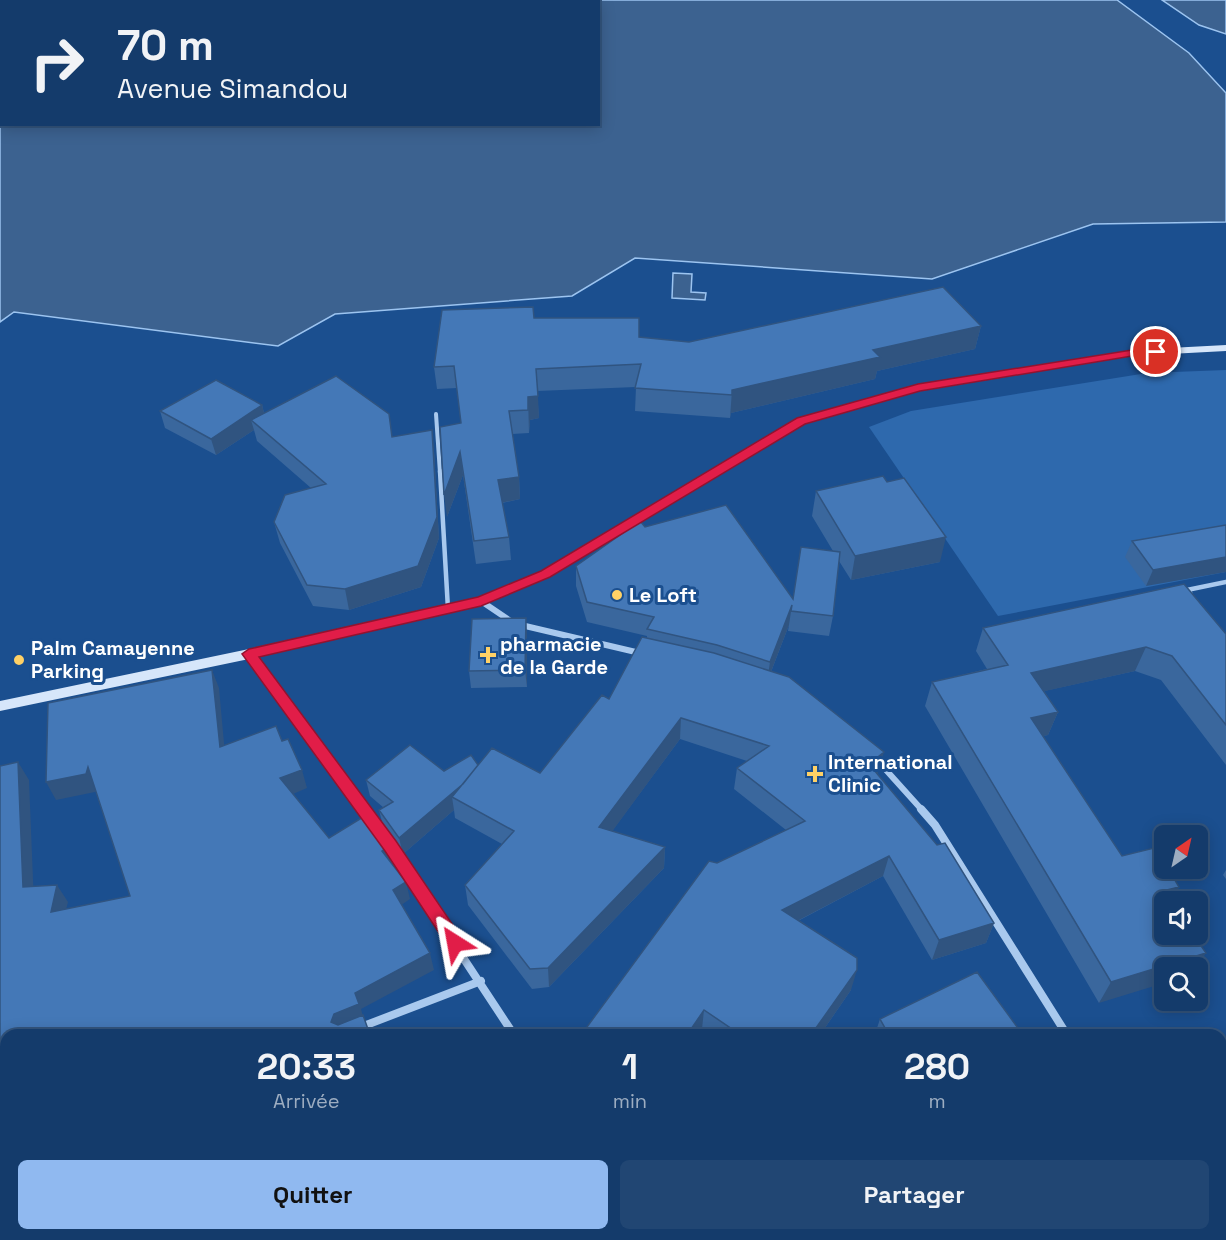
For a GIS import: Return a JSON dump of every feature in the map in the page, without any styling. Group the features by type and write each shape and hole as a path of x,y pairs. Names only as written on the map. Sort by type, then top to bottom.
{"main road":[{"path":"0,706 249,654 481,601 546,574 801,421 930,386 1132,353 1226,348"}],"street":[{"path":"481,601 513,623 647,654"},
{"path":"249,654 376,827"},
{"path":"873,756 935,825 1063,1029"},
{"path":"383,837 481,981 510,1029"},
{"path":"357,1029 481,981"}],"lane":[{"path":"436,414 448,609"},
{"path":"1194,598 1187,590 1226,582"}],"shaded area":[{"path":"600,0 1117,0 1189,53 1226,93 1226,222 1093,224 932,279 635,258 572,296 335,314 278,346 14,312 0,322 0,126 600,126"},
{"path":"1162,0 1226,0 1226,34 1199,25"},
{"path":"673,273 692,274 691,292 706,293 705,300 672,298"},
{"path":"1226,370 1226,572 998,616 869,427 911,411 1147,373"}],"building":[{"path":"943,287 981,326 873,350 880,357 732,390 732,395 635,388 641,364 536,369 538,396 528,397 528,410 509,411 519,477 498,480 509,537 474,541 460,452 444,495 440,427 461,423 454,366 434,367 442,310 533,307 534,318 639,318 639,337 689,342"},
{"path":"336,376 389,414 392,437 432,430 437,517 418,566 345,589 307,585 274,522 285,495 326,484 251,420"},
{"path":"216,380 262,405 211,439 160,411"},
{"path":"883,476 887,482 904,478 946,537 855,556 816,491"},
{"path":"726,505 793,599 801,547 840,552 833,616 791,611 792,605 770,662 717,645 647,629 654,617 587,602 576,566 640,521 645,527"},
{"path":"1226,525 1226,557 1153,570 1132,541"},
{"path":"1184,584 1226,634 1226,725 1172,656 1146,647 1031,673 1058,712 1031,718 1122,856 1154,848 1154,879 1174,879 1179,887 1154,891 1154,945 1201,945 1206,953 1193,957 1154,957 1154,969 1111,982 932,682 1008,665 983,628"},
{"path":"526,618 525,670 469,671 472,619"},
{"path":"642,637 714,653 789,677 884,752 869,764 937,845 945,843 994,923 939,940 889,856 782,910 857,958 857,970 815,1029 732,1029 704,1010 691,1029 585,1029 709,861 717,863 805,821 737,768 769,746 681,718 599,827 665,847 548,968 530,969 465,885 514,831 452,797 492,748 540,773 602,695 609,699"},
{"path":"212,670 220,747 276,726 282,741 288,739 302,770 280,778 329,838 368,814 389,845 382,851 406,882 393,890 430,953 355,993 359,1004 334,1014 331,1022 338,1025 363,1015 368,1029 0,1029 0,766 18,762 23,887 57,885 51,912 130,896 88,767 86,774 46,782 48,703"},
{"path":"410,745 444,771 471,755 478,765 463,784 399,838 379,810 393,802 366,780"},
{"path":"977,972 1019,1029 886,1029 880,1019"}],"place":[{"name":"Le Loft","path":"617,595"},
{"name":"pharmacie de la Garde","path":"488,655"},
{"name":"Palm Camayenne Parking","path":"19,660"},
{"name":"International Clinic","path":"815,774"}],"route":[{"path":"455,943 390,846 249,654 481,601 546,574 801,421 918,388 1132,353 1156,352"}]}
